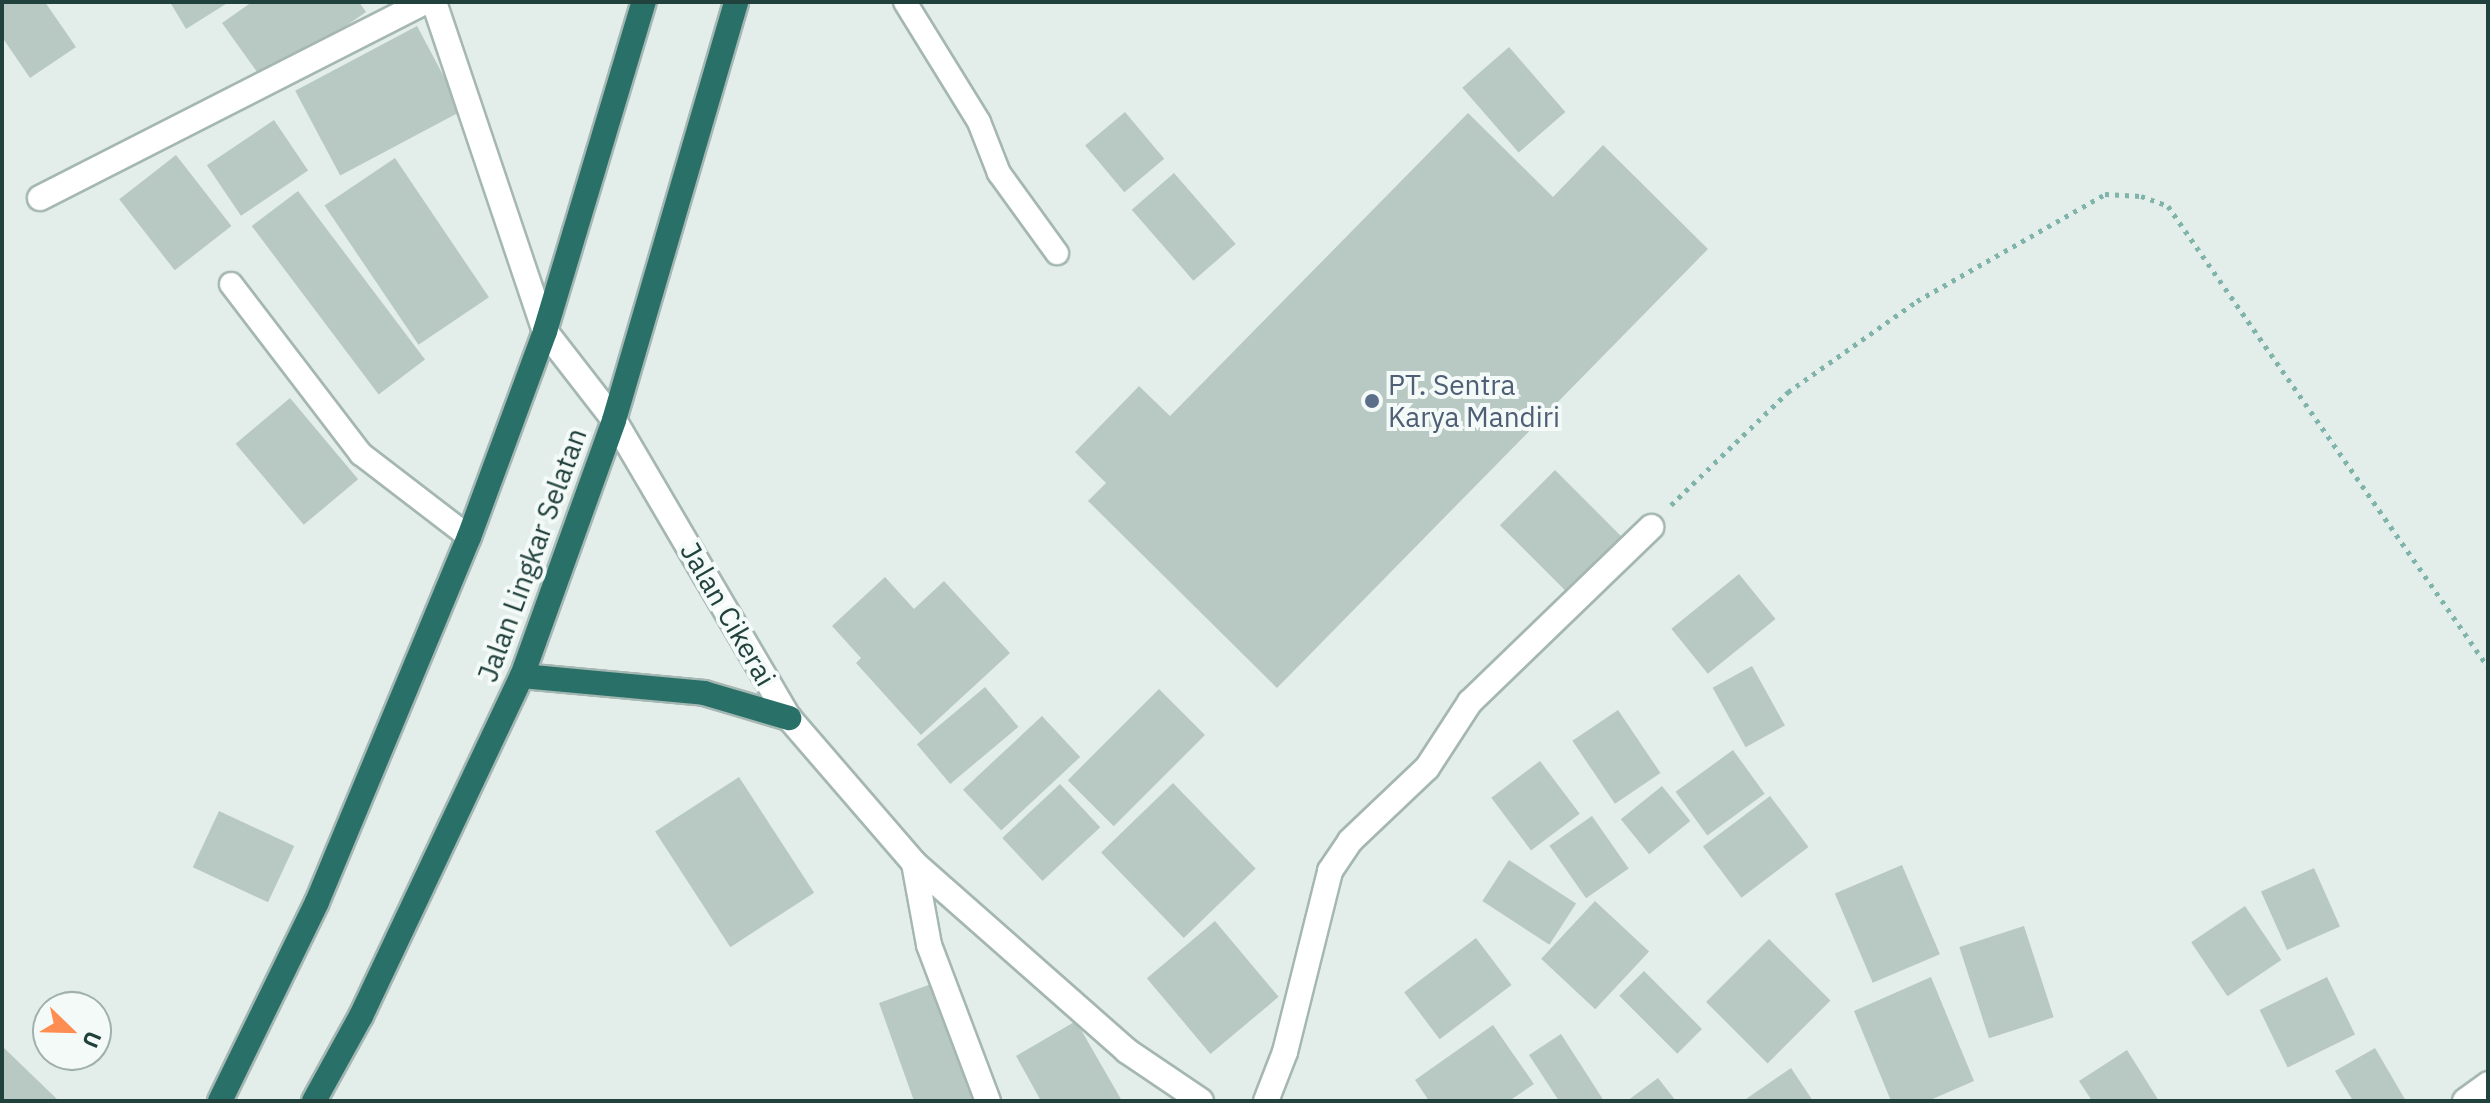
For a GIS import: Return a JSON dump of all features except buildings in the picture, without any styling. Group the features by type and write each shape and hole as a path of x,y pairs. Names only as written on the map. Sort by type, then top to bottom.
{"highway":[{"path":"220,1101 317,902 469,537 545,331 644,2"},
{"name":"Jalan Lingkar Selatan","path":"314,1101 361,1016 522,676 614,420 736,2"},
{"path":"522,676 704,693 789,718"}],"street":[{"path":"40,198 424,2"},
{"name":"Jalan Cikerai","path":"434,2 545,331 614,420 789,718 914,863 1127,1051 1201,1101"},
{"path":"1266,1101 1289,1038 1330,871 1350,841 1427,768 1470,702 1651,527"},
{"path":"914,863 929,945 988,1101"},
{"path":"2465,1101 2488,1084"}],"lane":[{"path":"905,2 979,122 999,173 1057,253"},
{"path":"231,284 361,454 469,537"}],"path":[{"path":"1651,527 1788,392 1917,301 2105,194 2141,196 2168,206 2488,667"}],"place":[{"name":"PT. Sentra Karya Mandiri","path":"1372,401"}]}
